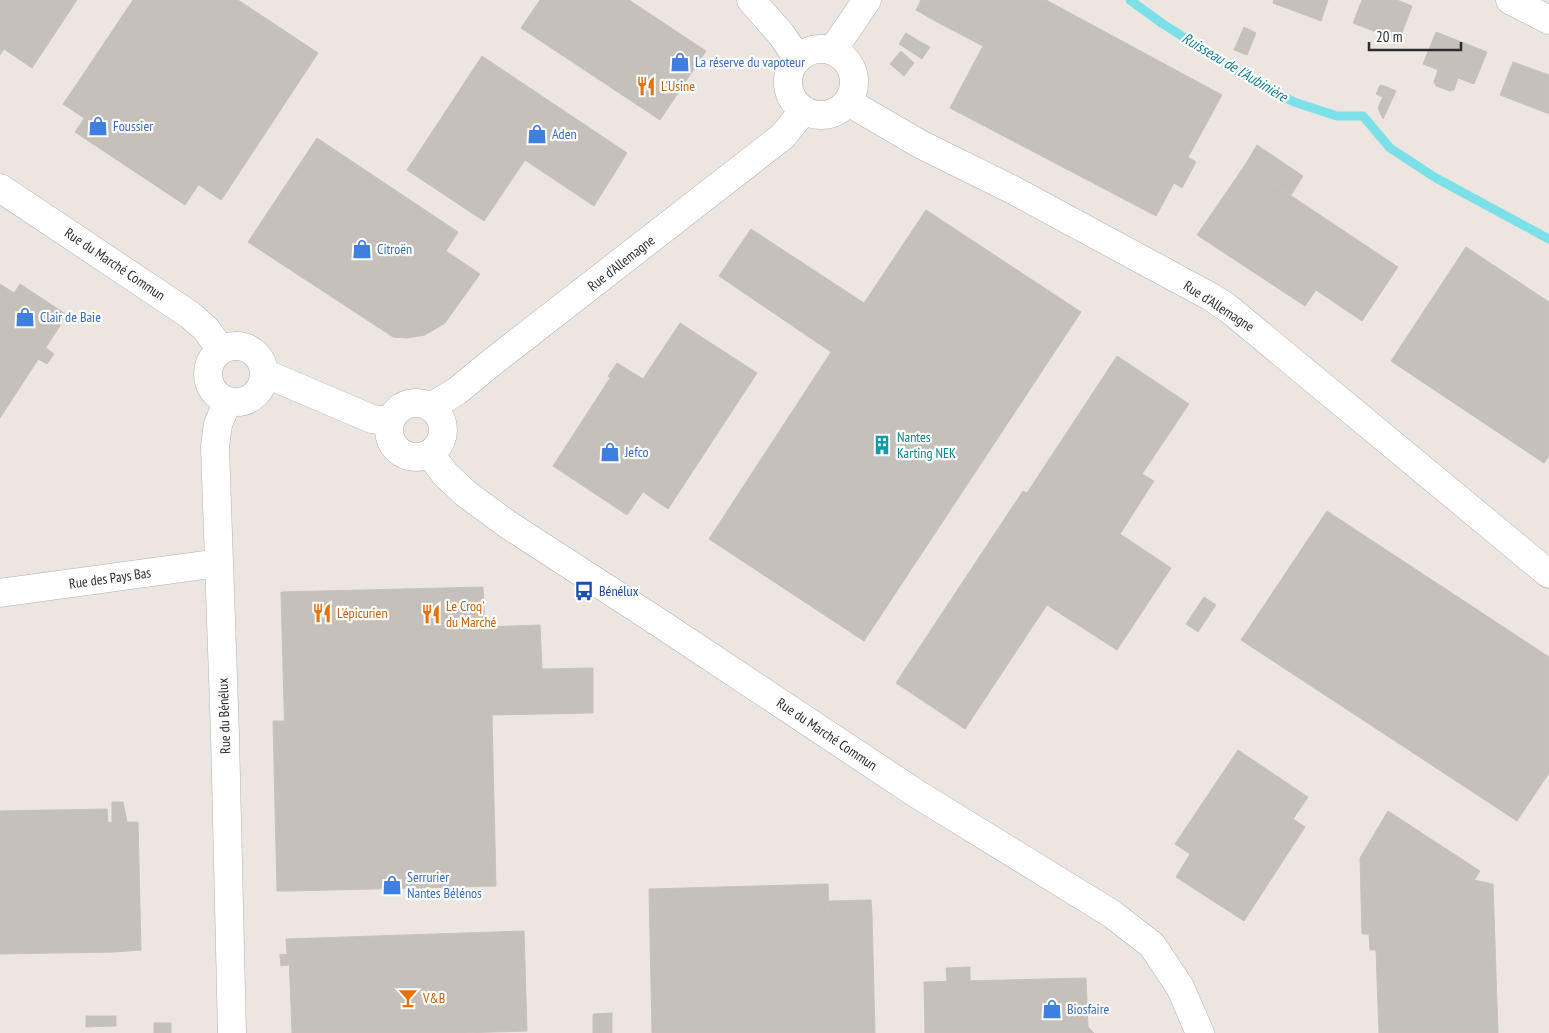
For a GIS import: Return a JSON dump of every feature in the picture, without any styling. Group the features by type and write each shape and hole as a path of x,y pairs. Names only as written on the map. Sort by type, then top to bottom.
{"street":[{"path":"751,0 781,34 798,59"},
{"path":"832,51 867,0"},
{"path":"1510,0 1549,20"},
{"path":"814,50 832,51 848,63 853,72 852,92 848,102 841,108 823,115 813,114 804,110 791,96 789,76 798,59 814,50"},
{"name":"Rue d'Allemagne","path":"848,102 920,144 1013,190 1211,297 1229,309 1549,574"},
{"name":"Rue d'Allemagne","path":"431,407 457,391 783,136 804,110"},
{"name":"Rue du Marché Commun","path":"0,188 190,315 206,330 221,350"},
{"path":"237,346 253,351 262,365 264,373 261,386 253,396 241,402 228,401 219,397 213,391 207,373 209,364 214,356 221,350 237,346"},
{"path":"264,373 372,419 390,421"},
{"name":"Rue du Bénélux","path":"228,401 218,424 215,447 232,1033"},
{"path":"412,403 431,407 441,419 443,435 436,449 430,454 414,458 398,452 389,437 388,429 395,412 403,406 412,403"},
{"name":"Rue du Marché Commun","path":"430,454 438,468 451,480 508,524 917,794 1112,914 1152,945 1180,987 1200,1033"},
{"name":"Rue des Pays Bas","path":"0,593 219,563"}],"building":[{"path":"0,0 77,0 32,68 4,49 0,55"},
{"path":"133,0 238,0 318,53 226,193 203,178 185,205 75,132 93,105 72,91"},
{"name":"L'Usine","path":"540,0 629,0 706,51 660,120 521,28"},
{"path":"921,0 952,0 935,21 916,10"},
{"path":"952,0 1046,0 1222,95 1156,216 950,108 983,46 935,21"},
{"path":"1274,0 1328,0 1321,21 1273,3"},
{"path":"1362,0 1397,0 1412,6 1399,41 1353,23"},
{"path":"1244,27 1256,33 1247,55 1234,50"},
{"path":"1436,32 1487,52 1474,84 1458,78 1454,90 1450,91 1436,86 1434,82 1438,70 1423,64"},
{"path":"906,33 919,41 910,51 899,44"},
{"path":"919,41 930,47 922,59 910,51"},
{"path":"901,51 914,63 904,76 890,64"},
{"path":"482,56 627,153 594,206 525,160 484,221 407,170"},
{"path":"1513,62 1549,75 1549,114 1500,95"},
{"path":"1380,85 1387,87 1382,97 1376,94"},
{"path":"1387,87 1396,91 1383,119 1378,108"},
{"path":"72,91 93,105 84,118 63,104"},
{"path":"317,138 458,232 446,251 480,274 445,323 425,335 407,338 393,337 248,242"},
{"path":"1257,145 1303,176 1291,195 1245,165"},
{"path":"1188,157 1196,162 1182,188 1174,183"},
{"path":"1245,165 1398,267 1362,321 1316,290 1305,306 1197,235"},
{"path":"203,178 226,193 221,200 199,185"},
{"name":"Nantes Karting NEK","path":"926,210 1081,312 864,641 709,539 831,352 719,276 751,229 864,303"},
{"path":"1466,247 1549,302 1549,456 1544,463 1391,361"},
{"path":"0,284 14,293 20,284 67,315 0,418"},
{"path":"680,323 757,373 668,509 643,492 627,515 553,466 610,378 608,376 617,363 643,379"},
{"path":"46,348 54,354 47,364 38,359"},
{"path":"1117,356 1189,404 1142,474 1154,481 1120,534 1171,568 1117,650 1047,605 1029,632 960,586 1023,491 1027,493"},
{"path":"1327,511 1549,657 1549,773 1517,821 1241,640"},
{"path":"960,586 1029,632 965,729 896,683"},
{"path":"483,587 485,627 540,625 542,669 593,668 593,713 492,715 496,886 289,891 281,592"},
{"path":"1204,597 1216,605 1198,632 1186,624"},
{"path":"273,721 285,721 289,891 277,891"},
{"path":"1238,750 1308,797 1293,819 1305,827 1244,921 1176,877 1190,854 1175,844"},
{"path":"112,802 123,802 127,822 112,822"},
{"path":"107,809 108,823 0,825 0,811"},
{"path":"1388,811 1480,871 1474,880 1493,884 1498,1033 1379,1033 1376,950 1370,950 1369,934 1362,934 1360,858"},
{"path":"138,822 141,950 115,952 113,937 0,940 0,825"},
{"path":"828,884 829,915 872,914 875,1033 652,1033 649,889"},
{"path":"871,900 872,914 829,915 829,901"},
{"name":"V&B","path":"524,931 527,1031 292,1033 289,955 287,954 286,939"},
{"path":"113,937 115,952 0,954 0,940"},
{"path":"280,954 289,955 289,965 281,966"},
{"path":"970,967 970,981 947,982 946,968"},
{"path":"1086,978 1088,1027 1094,1033 925,1033 924,982"},
{"path":"612,1013 612,1033 593,1033 593,1014"},
{"path":"86,1016 116,1016 116,1026 86,1027"},
{"path":"154,1023 171,1023 171,1033 154,1033"}],"waterway":[{"name":"Ruisseau de l'Aubinière","path":"1130,0 1163,24 1245,76 1294,102 1337,116 1363,116 1390,148 1436,178 1549,239"}],"place":[{"name":"La réserve du vapoteur","path":"680,62"},
{"name":"L'Usine","path":"646,86"},
{"name":"Foussier","path":"98,126"},
{"name":"Aden","path":"537,134"},
{"name":"Citroën","path":"362,249"},
{"name":"Clair de Baie","path":"25,317"},
{"name":"Nantes Karting NEK","path":"882,445"},
{"name":"Jefco","path":"610,452"},
{"name":"Bénélux","path":"584,591"},
{"name":"L'épicurien","path":"322,613"},
{"name":"Le Croq' du Marché","path":"431,614"},
{"name":"Serrurier Nantes Bélénos","path":"392,885"},
{"name":"V&B","path":"408,998"},
{"name":"Biosfaire","path":"1052,1009"}]}
